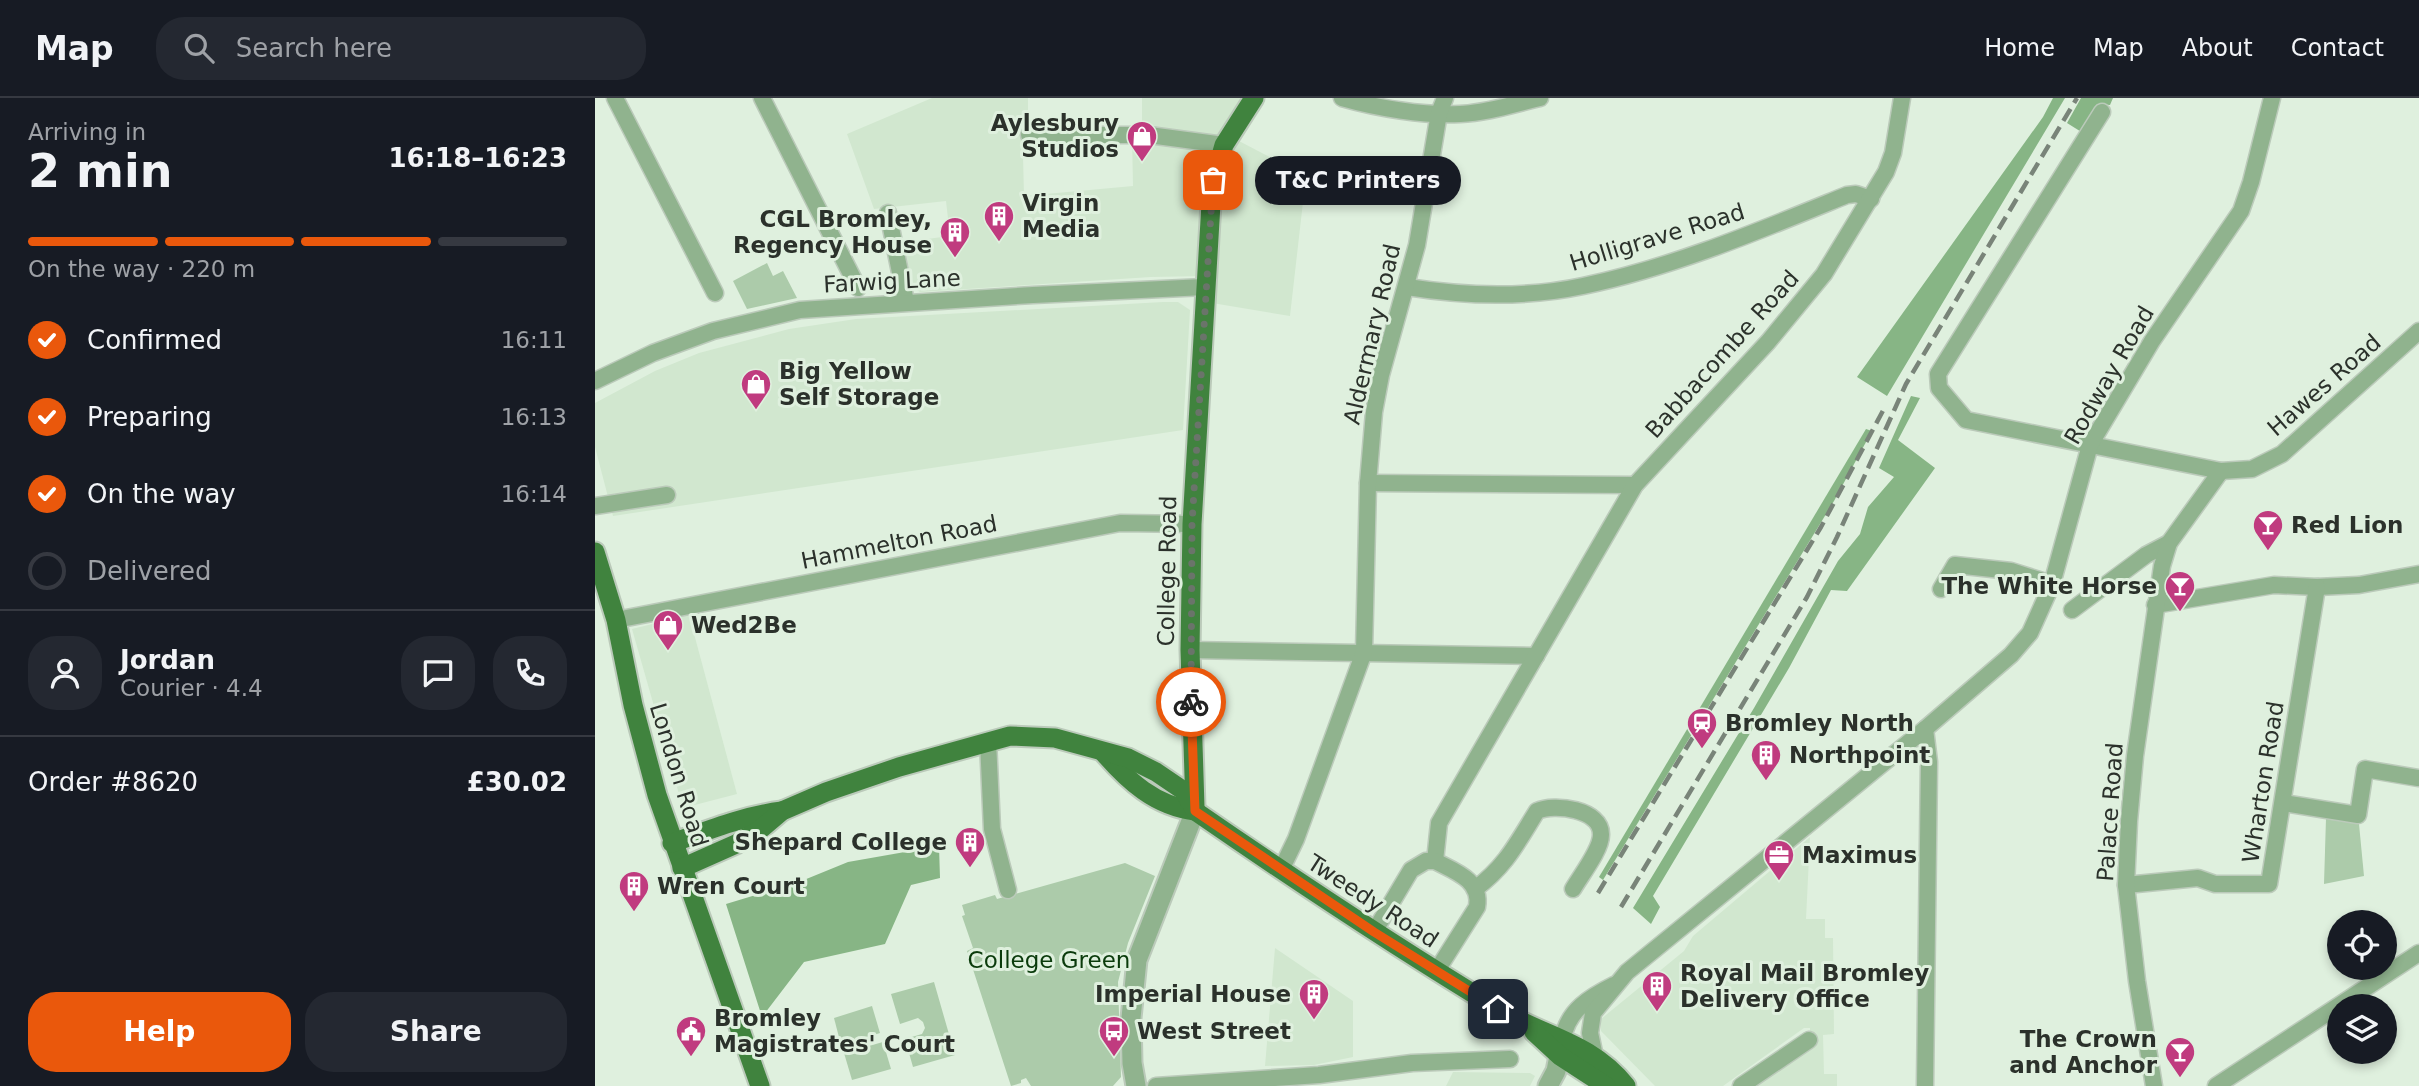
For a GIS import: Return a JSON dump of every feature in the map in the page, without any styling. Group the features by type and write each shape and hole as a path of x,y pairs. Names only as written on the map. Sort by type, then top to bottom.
{"main road":[{"name":"College Road","path":"1195,811 1190,650 1192,524 1212,187 1224,145 1254,98"},
{"name":"London Road","path":"595,552 616,620 633,705 672,843 760,1086"},
{"name":"Tweedy Road","path":"672,843 731,821 782,811 826,792 898,767 988,741 1010,736 1043,737 1078,743 1128,758 1156,772 1184,791 1195,811 1281,870 1436,972 1528,1027 1563,1039 1595,1057 1626,1086"},
{"name":"Tweedy Road","path":"1103,752 1127,780 1175,809 1195,811"},
{"path":"1156,772 1177,770 1193,755"},
{"name":"Tweedy Road","path":"682,868 736,844 762,828 782,811"},
{"name":"Tweedy Road","path":"1563,1039 1606,1086"}],"street":[{"path":"615,98 715,293"},
{"path":"762,98 860,280"},
{"path":"1342,98 1366,105 1460,114 1539,98"},
{"name":"Aldermary Road","path":"1281,870 1297,839 1364,652 1374,412 1381,375 1417,245 1439,113 1445,98"},
{"name":"Babbacombe Road","path":"1435,861 1439,823 1635,485 1768,342 1824,274 1871,200 1893,153 1902,98"},
{"name":"Rodway Road","path":"1614,985 1677,930 1805,829 1925,729 2018,648 2030,633 2052,584 2090,445 2152,341 2241,211 2272,98"},
{"name":"Hawes Road","path":"2102,112 1938,374 1940,388 1966,420 2221,471 2252,469 2283,454 2419,331"},
{"path":"1030,135 1149,135 1224,145"},
{"name":"Holligrave Road","path":"1407,287 1452,293 1512,293 1582,287 1730,242 1847,195 1856,194 1871,200"},
{"path":"888,213 906,302"},
{"name":"Farwig Lane","path":"595,381 653,353 713,331 800,310 1205,287"},
{"path":"2072,610 2146,555 2169,543 2221,471"},
{"path":"1369,483 1635,485"},
{"path":"595,506 667,495"},
{"name":"Hammelton Road","path":"616,620 1120,523 1192,524"},
{"name":"Palace Road","path":"2154,1086 2137,981 2126,885 2135,756 2155,605 2169,543"},
{"path":"1941,589 1955,565 2011,571 2052,584"},
{"path":"2155,605 2274,585 2359,585 2419,574"},
{"name":"Wharton Road","path":"2126,885 2198,878 2215,884 2269,884 2317,587"},
{"path":"1190,650 1536,656"},
{"path":"1925,729 1929,762 1925,1086"},
{"path":"988,741 992,829 1008,890"},
{"path":"2284,803 2358,815 2365,769 2418,778"},
{"path":"1475,888 1494,875 1505,863 1537,811 1560,807 1591,817 1602,832 1596,851 1573,889"},
{"name":"College Road","path":"1136,1086 1131,1018 1137,960 1195,811"},
{"path":"1374,932 1411,870 1426,861 1435,861 1462,875 1475,888 1478,907 1436,972"},
{"path":"2216,1086 2418,955"},
{"path":"1548,1086 1563,1039 1589,999 1614,985"},
{"path":"1595,1057 1591,1033 1593,1013 1608,998 1614,985"},
{"path":"1741,1086 1809,1041"},
{"path":"1156,1086 1319,1075 1412,1063 1510,1059"}],"shaded area":[{"path":"932,98 1028,98 1028,113 1022,114 1024,196 1133,186 1132,136 1142,135 1142,98 1254,98 1224,145 1206,276 920,292 912,287 904,242 950,236 946,201 874,209 847,134"},
{"path":"1239,141 1306,176 1290,316 1212,303 1223,176"},
{"path":"1178,302 1190,310 1183,430 613,516 595,447 595,403 655,371 699,353 789,329 856,319"},
{"path":"689,615 737,794 683,808 632,629"},
{"path":"1810,837 1806,919 1825,919 1825,938 1833,938 1834,1034 1823,1035 1824,1074 1837,1074 1837,1086 1751,1086 1810,1046 1810,1028 1804,1028 1723,1086 1655,1086 1601,1031 1601,1019 1684,951 1693,936"},
{"path":"1275,948 1353,1001 1353,1057 1314,1065 1265,1066"},
{"path":"1453,1072 1530,1073 1535,1076 1530,1086 1446,1086"}],"green space":[{"path":"2053,98 2065,98 1887,396 1857,377 2043,117"},
{"path":"2081,98 2113,98 2110,105 2099,104 2083,133 2067,123"},
{"path":"767,263 773,276 783,271 797,298 747,309 733,281"},
{"path":"1911,396 1920,398 1898,440 1935,468 1847,591 1831,590 1789,668 1653,896 1660,907 1651,924 1633,908 1754,708 1838,561 1860,534 1868,507 1894,477 1879,468"},
{"path":"1866,429 1872,431 1834,501 1603,880 1599,877"},
{"path":"2326,818 2359,824 2364,876 2324,884"},
{"path":"939,846 940,878 911,885 885,944 804,962 762,1017 726,904 799,882 848,862"},
{"name":"College Green","path":"1125,863 1155,876 1128,943 1118,982 1121,1077 1113,1086 1031,1086 1026,1078 1011,1086 967,951 973,948 962,916 965,915 962,905 995,895 997,899"},
{"path":"934,982 955,1055 913,1067 905,1039 922,1034 925,1028 918,1018 900,1024 891,994"},
{"path":"872,1006 880,1033 841,1045 834,1018"},
{"path":"883,1042 891,1069 852,1080 844,1053"}],"railway":[{"path":"1621,907 1807,597 1906,384 2077,98"},
{"path":"1598,893 1821,527 1886,405"}],"way so far":[{"path":"1191,702 1192,524 1213,180"}],"place":[{"name":"Aylesbury Studios","path":"1142,163"},
{"name":"T&C Printers","path":"1213,180"},
{"name":"Virgin Media","path":"999,243"},
{"name":"CGL Bromley, Regency House","path":"955,259"},
{"name":"Big Yellow Self Storage","path":"756,411"},
{"name":"Red Lion","path":"2268,552"},
{"name":"The White Horse","path":"2180,613"},
{"name":"Wed2Be","path":"668,652"},
{"name":"Bromley North","path":"1702,750"},
{"name":"Northpoint","path":"1766,782"},
{"name":"Shepard College","path":"970,869"},
{"name":"Maximus","path":"1779,882"},
{"name":"Wren Court","path":"634,913"},
{"name":"Royal Mail Bromley Delivery Office","path":"1657,1013"},
{"name":"Imperial House","path":"1314,1021"},
{"name":"Bromley Magistrates' Court","path":"691,1058"},
{"name":"West Street","path":"1114,1058"},
{"name":"The Crown and Anchor","path":"2180,1079"}],"route":[{"path":"1191,702 1195,811 1374,932 1498,1009"}]}
